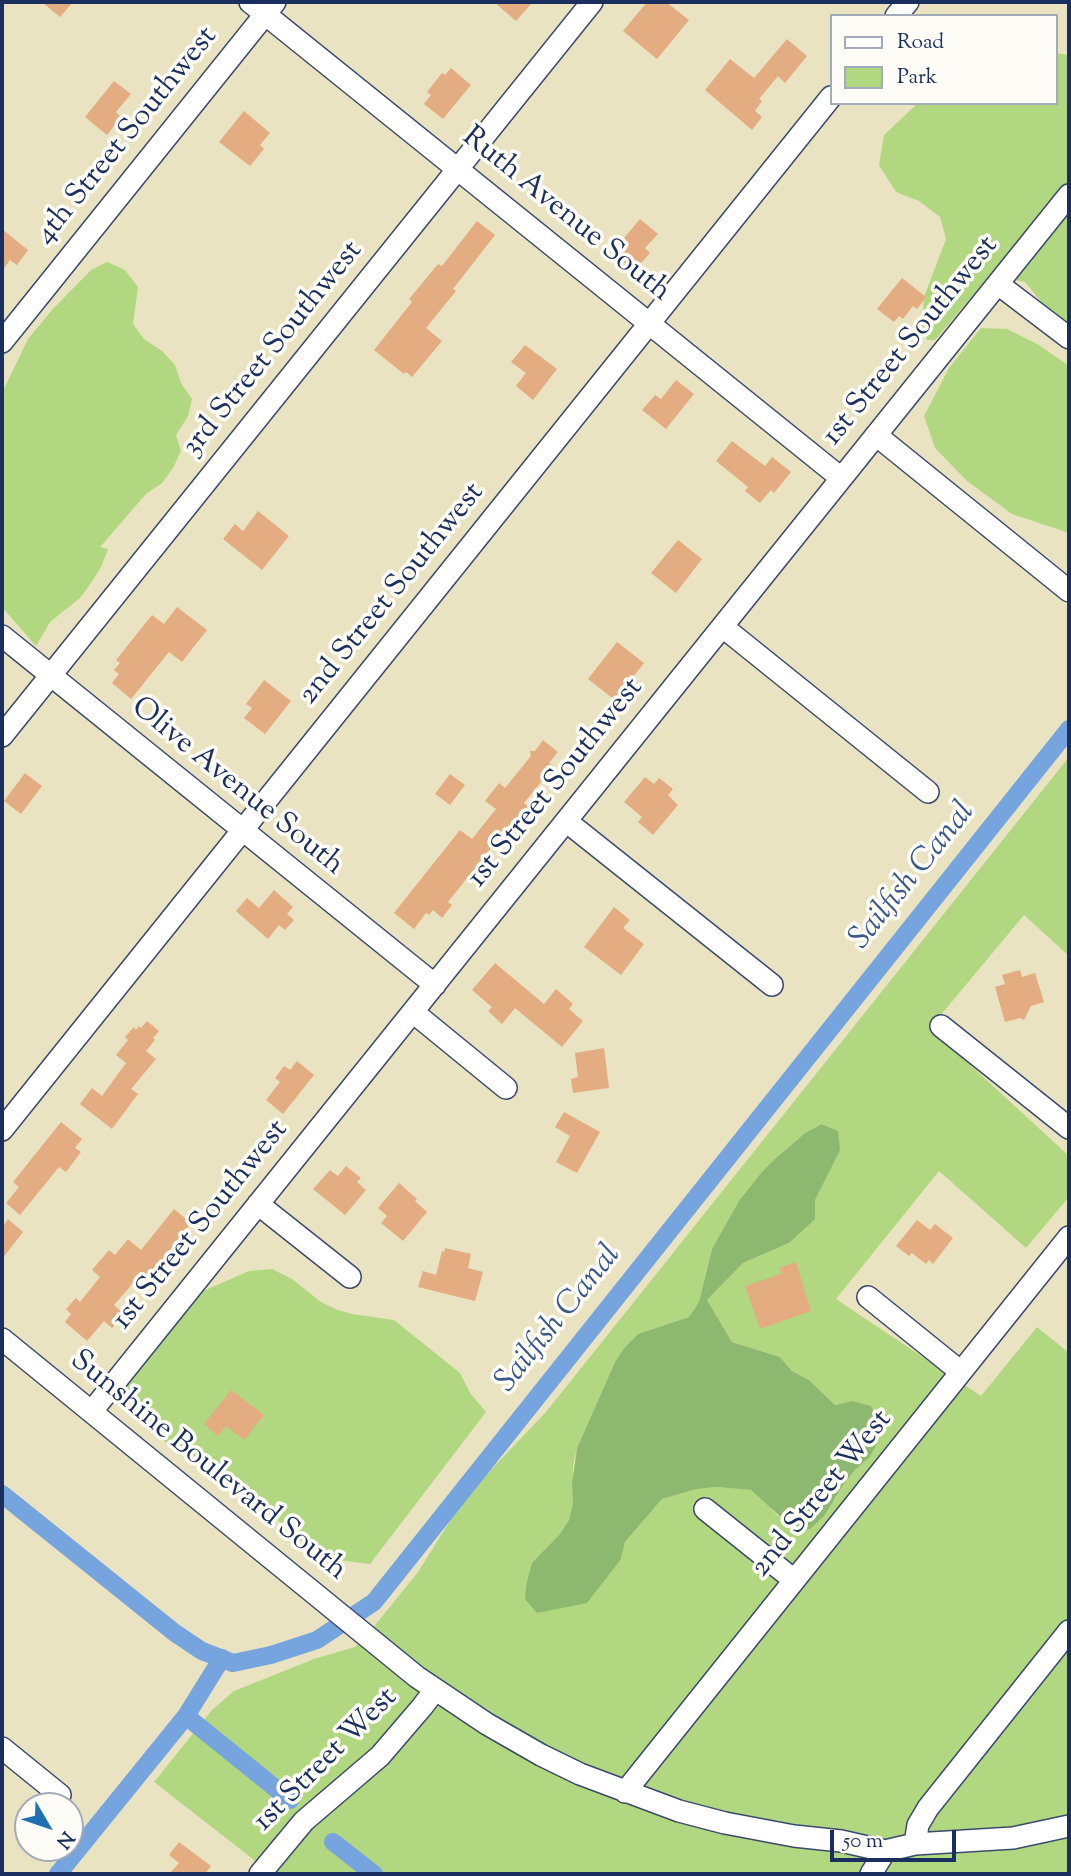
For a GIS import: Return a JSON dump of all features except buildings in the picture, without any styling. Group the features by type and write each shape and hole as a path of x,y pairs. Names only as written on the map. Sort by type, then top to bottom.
{"street":[{"name":"3rd Street Southwest","path":"2,736 593,2"},
{"name":"Ruth Avenue South","path":"263,6 458,169 841,478"},
{"name":"4th Street Southwest","path":"2,342 263,6"},
{"name":"2nd Street Southwest","path":"2,1130 830,98"},
{"name":"1st Street Southwest","path":"92,1411 1069,195"},
{"path":"999,284 1069,338"},
{"path":"876,435 1069,591"},
{"path":"723,627 928,792"},
{"name":"Olive Avenue South","path":"2,636 435,985"},
{"path":"566,821 772,985"},
{"path":"412,1012 506,1088"},
{"path":"941,1026 1069,1128"},
{"path":"258,1204 350,1278"},
{"name":"2nd Street West","path":"625,1792 1069,1237"},
{"path":"869,1297 961,1372"},
{"name":"Sunshine Boulevard South","path":"2,1339 373,1642 487,1724 580,1774 680,1811 726,1823 794,1836 841,1841 885,1852"},
{"path":"705,1509 794,1580"},
{"path":"915,1844 918,1825 928,1808 1069,1631"},
{"name":"1st Street West","path":"260,1874 303,1821 380,1756 425,1705 435,1689"},
{"path":"2,1748 56,1792"},
{"path":"872,1874 885,1852 915,1844 1013,1838 1069,1826"}],"green space":[{"path":"1057,53 1069,55 1069,322 1042,303 1025,282 990,275 935,340 927,340 922,325 924,297 946,239 940,217 919,201 896,192 879,165 884,135 916,105 1057,105"},
{"path":"107,262 125,270 138,287 133,324 144,339 162,351 175,365 181,383 192,399 188,416 176,435 181,451 173,468 162,483 146,494 100,547 108,549 91,583 80,598 50,622 36,646 2,607 2,393 28,339 91,270"},
{"path":"981,328 1007,329 1039,345 1069,366 1069,533 1012,514 967,481 935,448 924,416 949,368"},
{"path":"1069,757 1069,956 1024,915 930,1028 1069,1156 1069,1197 1026,1248 939,1171 836,1299 981,1396 1037,1327 1069,1353 1069,1816 1011,1829 884,1842 727,1814 681,1802 583,1766 492,1716 440,1682 372,1629 418,1572 465,1497 546,1412","holes":["820,1124 838,1131 831,1166 815,1200 789,1243 743,1263 707,1300 732,1342 780,1357 792,1371 809,1380 835,1405 852,1401 869,1458 855,1470 834,1501 778,1516 751,1490 716,1487 697,1489 662,1499 625,1542 621,1559 553,1609 537,1613 527,1581 530,1570 569,1520 577,1448 615,1362 638,1334 689,1317 699,1302 712,1249 776,1158"]},
{"path":"821,1124 838,1131 840,1150 815,1200 815,1219 789,1243 743,1263 707,1300 732,1342 780,1357 792,1371 809,1380 835,1405 852,1401 871,1406 878,1422 879,1440 869,1458 855,1470 824,1516 810,1529 792,1527 751,1490 716,1487 697,1489 662,1499 625,1542 621,1559 587,1603 537,1613 525,1599 532,1563 559,1535 569,1520 577,1448 615,1362 638,1334 689,1317 699,1302 712,1249 739,1201 776,1158 805,1133"},
{"path":"272,1269 292,1279 321,1302 338,1310 394,1320 460,1373 470,1393 486,1412 370,1564 322,1558 214,1464 171,1446 135,1420 111,1385 178,1302 249,1271"},
{"path":"360,1642 577,1783 917,1853 1015,1847 1069,1836 1069,1874 272,1874 154,1782 212,1710 234,1691 314,1659 355,1647"}],"waterway":[{"name":"Sailfish Canal","path":"2,1494 175,1633 202,1651 233,1663 271,1655 317,1640 374,1602 1069,729"},
{"path":"58,1874 186,1716 222,1658"},
{"path":"186,1716 290,1800"},
{"path":"333,1842 374,1874"}]}
